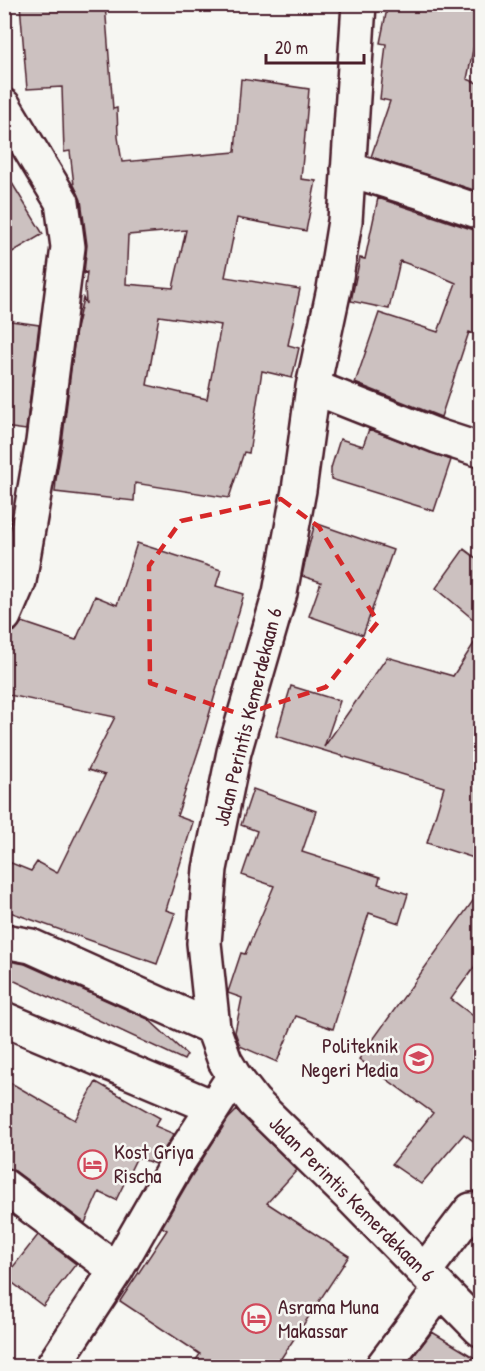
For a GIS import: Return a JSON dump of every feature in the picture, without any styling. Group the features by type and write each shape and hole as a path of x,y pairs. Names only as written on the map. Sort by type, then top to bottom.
{"street":[{"name":"Jalan Perintis Kemerdekaan 6","path":"359,4 345,220 334,290 313,387 299,490 280,593 234,752 210,869 204,943 213,1028 225,1061 234,1076 254,1102 480,1329"},
{"path":"4,106 62,202 68,247 43,442 21,570 19,581 4,616"},
{"path":"348,169 480,212"},
{"path":"313,387 437,436 480,450"},
{"path":"4,940 31,946 213,1028"},
{"path":"4,1019 213,1107"},
{"path":"53,1366 116,1270 175,1167 234,1076"},
{"path":"4,1186 116,1270"},
{"path":"383,1366 471,1210 480,1211"}],"highlighted area":[{"path":"281,499 319,527 378,622 326,687 242,715 150,683 149,566 181,521"}],"building":[{"path":"20,4 105,4 113,109 117,108 122,162 235,152 241,79 309,89 301,179 316,181 306,231 237,218 225,277 300,289 288,345 299,348 292,378 262,371 249,453 244,452 229,498 135,483 134,501 55,492 76,329 83,298 86,304 87,272 84,273 87,245 81,200 74,185 70,151 64,152 62,87 27,89","holes":["186,230 173,288 126,284 128,235","159,316 221,325 207,399 147,385"]},
{"path":"388,4 464,4 480,8 467,79 480,84 480,192 371,157 390,101 380,99 386,44 380,43"},
{"path":"4,170 43,234 4,257"},
{"path":"378,198 480,230 480,336 469,332 441,417 355,383 379,313 438,332 456,283 400,261 389,309 351,301 360,258 365,259"},
{"path":"4,320 39,325 26,430 4,427"},
{"path":"369,429 451,460 434,511 331,479 331,468 340,439 363,446"},
{"path":"315,523 393,550 363,635 309,616 321,582 302,576"},
{"path":"137,543 221,570 216,586 244,594 201,743 177,816 193,822 166,910 175,913 157,964 4,910 4,860 31,871 37,862 57,873 105,775 88,770 115,717 4,694 4,634 15,631 22,622 76,640 95,596 117,605"},
{"path":"464,549 480,561 480,625 436,588"},
{"path":"480,634 480,860 427,843 444,787 276,736 291,686 340,701 324,747 387,657 453,676"},
{"path":"253,789 316,811 302,852 380,877 378,884 408,894 399,923 369,913 333,1029 296,1016 277,1062 240,1046 235,1032 242,998 228,993 241,953 245,954 274,886 242,875 257,831 241,825"},
{"name":"Politeknik Negeri Media","path":"480,891 480,959 451,999 480,1021 480,1146 464,1134 421,1184 392,1164 433,1113 359,1059"},
{"path":"4,960 25,964 148,1019 187,1055 184,1060 4,976"},
{"path":"4,1079 75,1120 96,1082 160,1118 155,1126 174,1134 155,1164 137,1157 116,1200 99,1192 85,1223 15,1171 4,1168"},
{"path":"237,1110 297,1170 267,1203 349,1256 276,1366 192,1366 200,1354 120,1301 167,1230 162,1227 191,1177 228,1119"},
{"path":"38,1235 76,1264 43,1306 5,1277"},
{"path":"432,1332 480,1361 480,1366 406,1366"}],"place":[{"name":"Politeknik Negeri Media","path":"419,1058"},
{"name":"Kost Griya Rischa","path":"93,1164"},
{"name":"Asrama Muna Makassar","path":"257,1319"}]}
